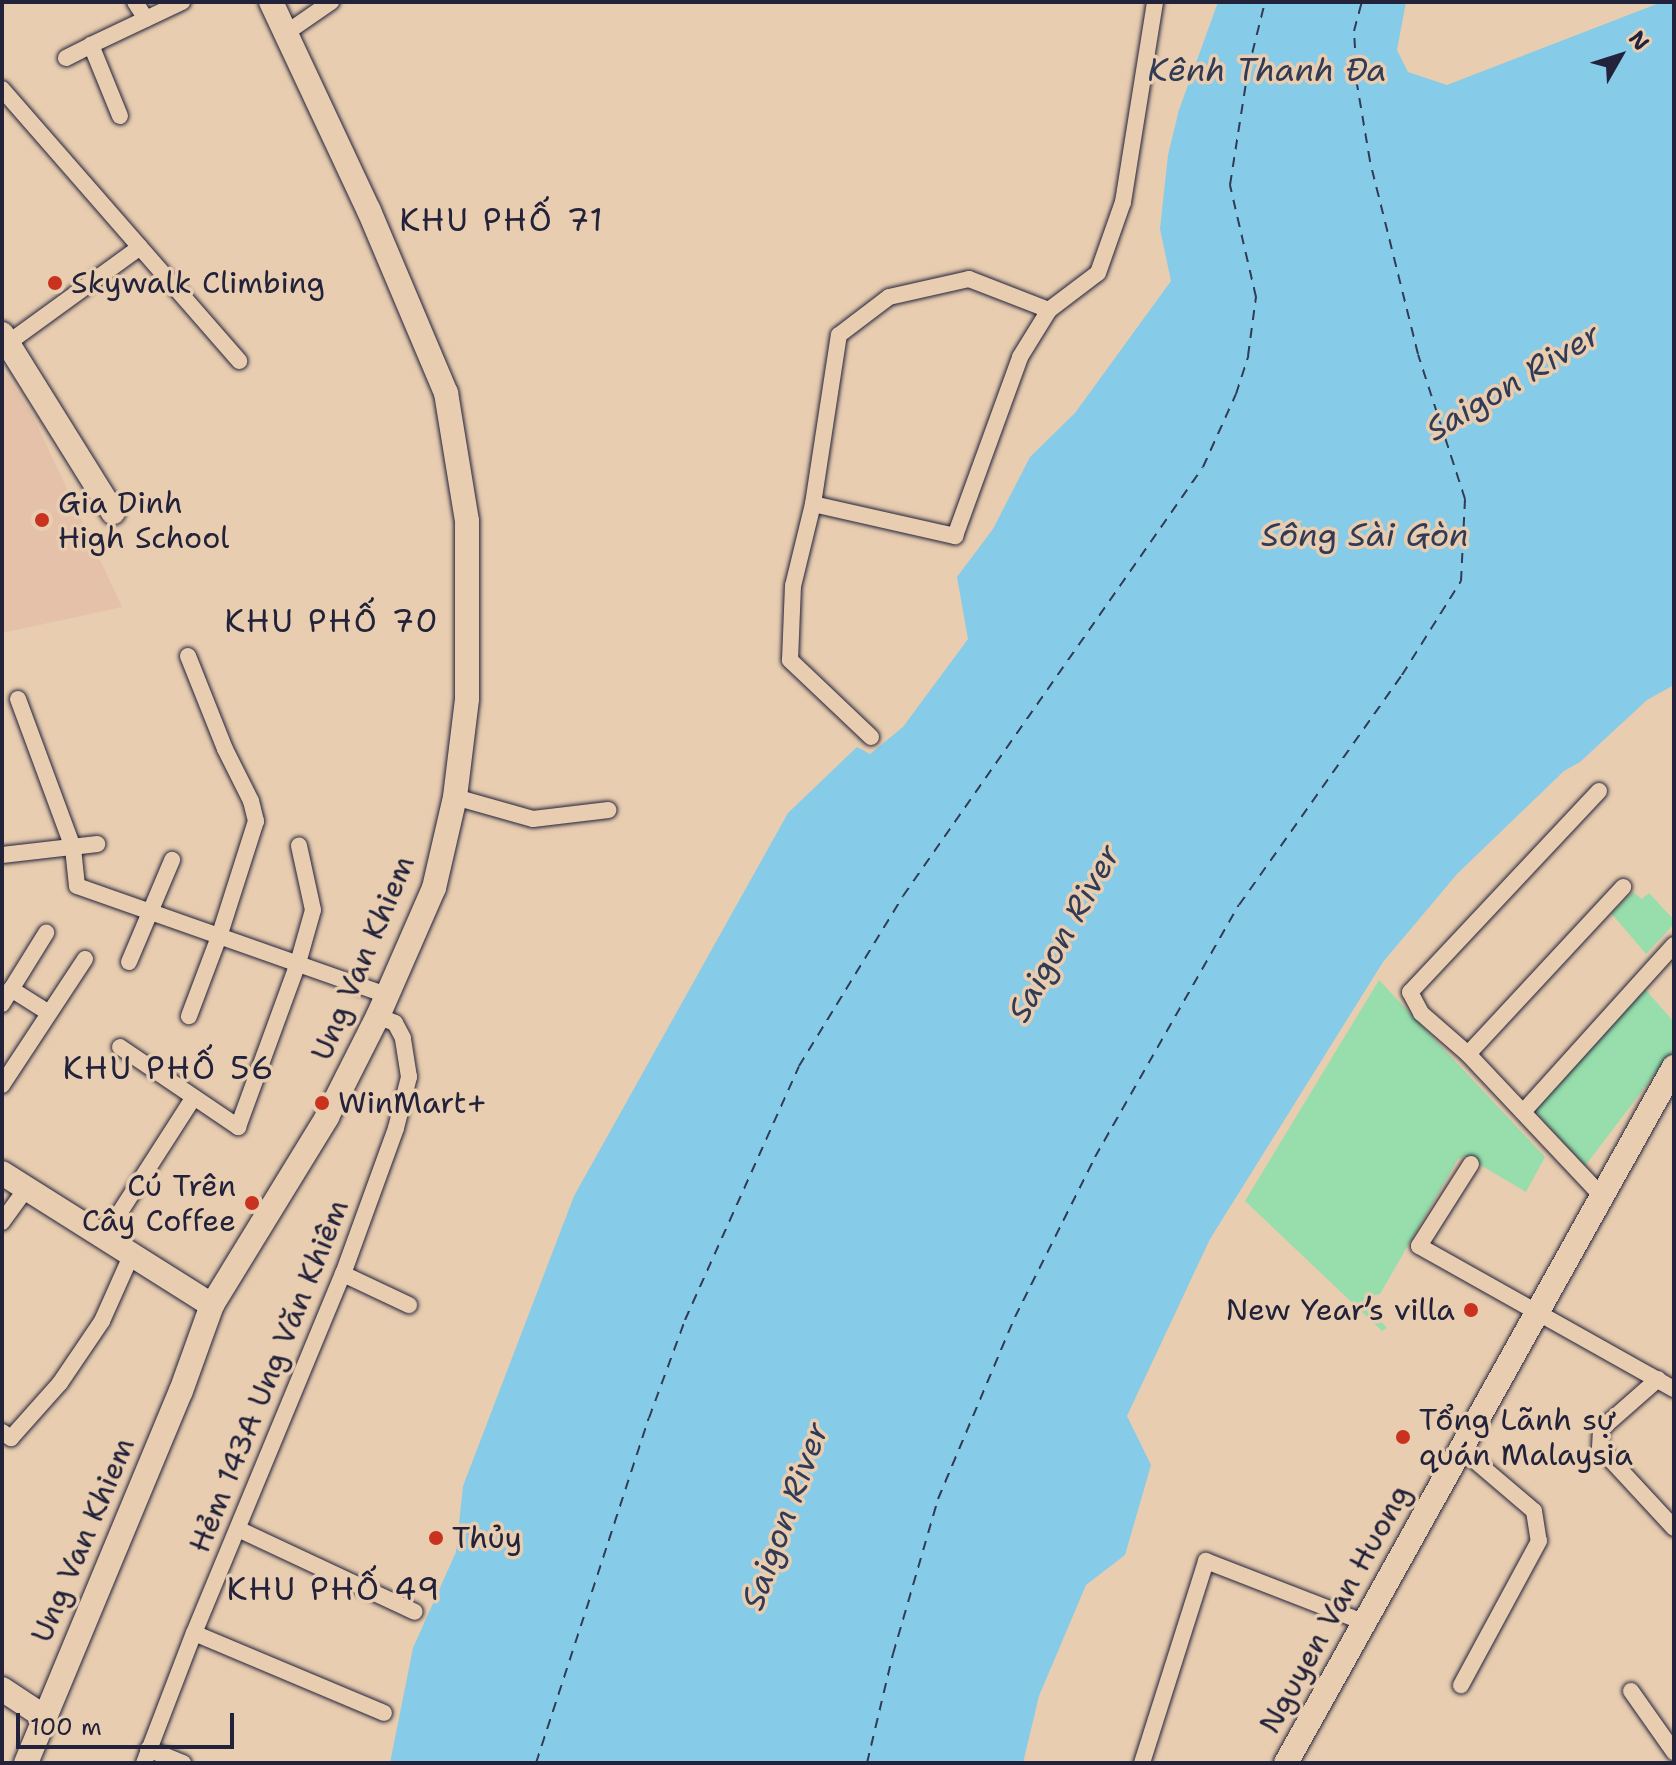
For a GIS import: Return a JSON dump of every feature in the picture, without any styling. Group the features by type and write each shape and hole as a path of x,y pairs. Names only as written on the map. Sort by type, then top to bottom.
{"main road":[{"name":"Ung Van Khiem","path":"26,1763 181,1391 212,1305 327,1117 382,1005 434,888 455,797 467,699 467,521 446,393 271,2"},
{"path":"5,338 113,512"},
{"name":"Nguyen Van Huong","path":"1286,1763 1674,1067"},
{"path":"2,1173 212,1305"},
{"path":"2,1689 43,1716"}],"street":[{"path":"135,2 146,19"},
{"path":"66,58 182,2"},
{"path":"286,33 331,2"},
{"path":"813,504 955,536 1020,357 1049,310 1098,273 1123,202 1155,2"},
{"path":"91,45 120,116"},
{"path":"2,89 239,361"},
{"path":"5,338 140,247"},
{"path":"871,737 790,660 793,586 813,504 839,335 889,297 969,279 1049,310"},
{"path":"188,656 225,749 251,801 256,828 189,1016"},
{"path":"18,699 73,848 77,886 298,963 382,1005"},
{"path":"1599,791 1410,992 1421,1013 1468,1054 1601,1195"},
{"path":"455,797 533,819 608,810"},
{"path":"2,853 97,844"},
{"path":"120,1047 238,1127 298,963 313,910 299,846"},
{"path":"129,962 172,860"},
{"path":"1468,1054 1623,887"},
{"path":"2,1004 46,933"},
{"path":"1523,1112 1674,945"},
{"path":"2,1085 85,959"},
{"path":"11,989 49,1013"},
{"name":"Hẻm 143A Ung Văn Khiêm","path":"146,1756 343,1274 396,1128 409,1077 403,1038 382,1005"},
{"path":"104,1237 194,1097"},
{"path":"1471,1164 1419,1246 1674,1389"},
{"path":"2,1222 25,1190"},
{"path":"5,1439 60,1383 102,1321 131,1256"},
{"path":"343,1274 409,1305"},
{"path":"1658,1379 1601,1429 1600,1448 1674,1528"},
{"path":"1460,1448 1534,1511 1539,1541 1461,1685"},
{"path":"238,1529 415,1612"},
{"path":"1142,1763 1206,1561 1366,1623"},
{"path":"194,1633 384,1713"},
{"path":"1631,1691 1674,1752"},
{"path":"146,1756 183,1763"}],"shaded area":[{"name":"Gia Dinh High School","path":"2,369 33,416 122,607 2,633"}],"green space":[{"path":"1633,892 1642,899 1649,893 1674,920 1674,924 1646,954 1611,913"},
{"path":"1379,980 1545,1157 1526,1192 1465,1156 1458,1159 1380,1294 1375,1295 1369,1309 1387,1328 1382,1331 1245,1201"},
{"path":"1644,988 1674,1022 1674,1049 1585,1166 1534,1110"}],"water":[{"name":"Sông Sài Gòn","path":"1218,2 1406,2 1397,50 1408,72 1447,85 1662,2 1674,2 1674,685 1647,700 1580,762 1564,771 1457,874 1383,962 1210,1239 1127,1416 1151,1465 1125,1555 1086,1585 1039,1696 1023,1763 390,1763 413,1648 456,1552 463,1486 574,1196 788,813 857,747 870,754 903,727 968,639 957,577 993,529 1030,457 1075,413 1171,281 1160,229 1168,155 1179,110"}],"ferry route":[{"path":"536,1763 649,1418 685,1320 799,1066 903,896 1203,467 1236,394 1248,356 1256,297 1230,185 1248,70 1265,2"},
{"path":"867,1763 893,1654 938,1499 1015,1317 1095,1157 1239,905 1402,675 1461,581 1465,499 1418,354 1370,161 1357,84 1354,31 1362,2"}],"place":[{"name":"Skywalk Climbing","path":"55,283"},
{"name":"Gia Dinh High School","path":"42,520"},
{"name":"WinMart+","path":"322,1103"},
{"name":"Cú Trên Cây Coffee","path":"252,1203"},
{"name":"New Year’s villa","path":"1471,1310"},
{"name":"Tổng Lãnh sự quán Malaysia","path":"1403,1437"},
{"name":"Thủy","path":"436,1538"}],"district":[{"name":"KHU PHỐ 71","path":"502,220"},
{"name":"KHU PHỐ 70","path":"332,621"},
{"name":"KHU PHỐ 56","path":"169,1068"},
{"name":"KHU PHỐ 49","path":"334,1589"}],"water label":[{"name":"Kênh Thanh Đa","path":"1267,70"},
{"name":"Saigon River","path":"1513,382"},
{"name":"Saigon River","path":"1064,933"},
{"name":"Saigon River","path":"785,1516"}]}
